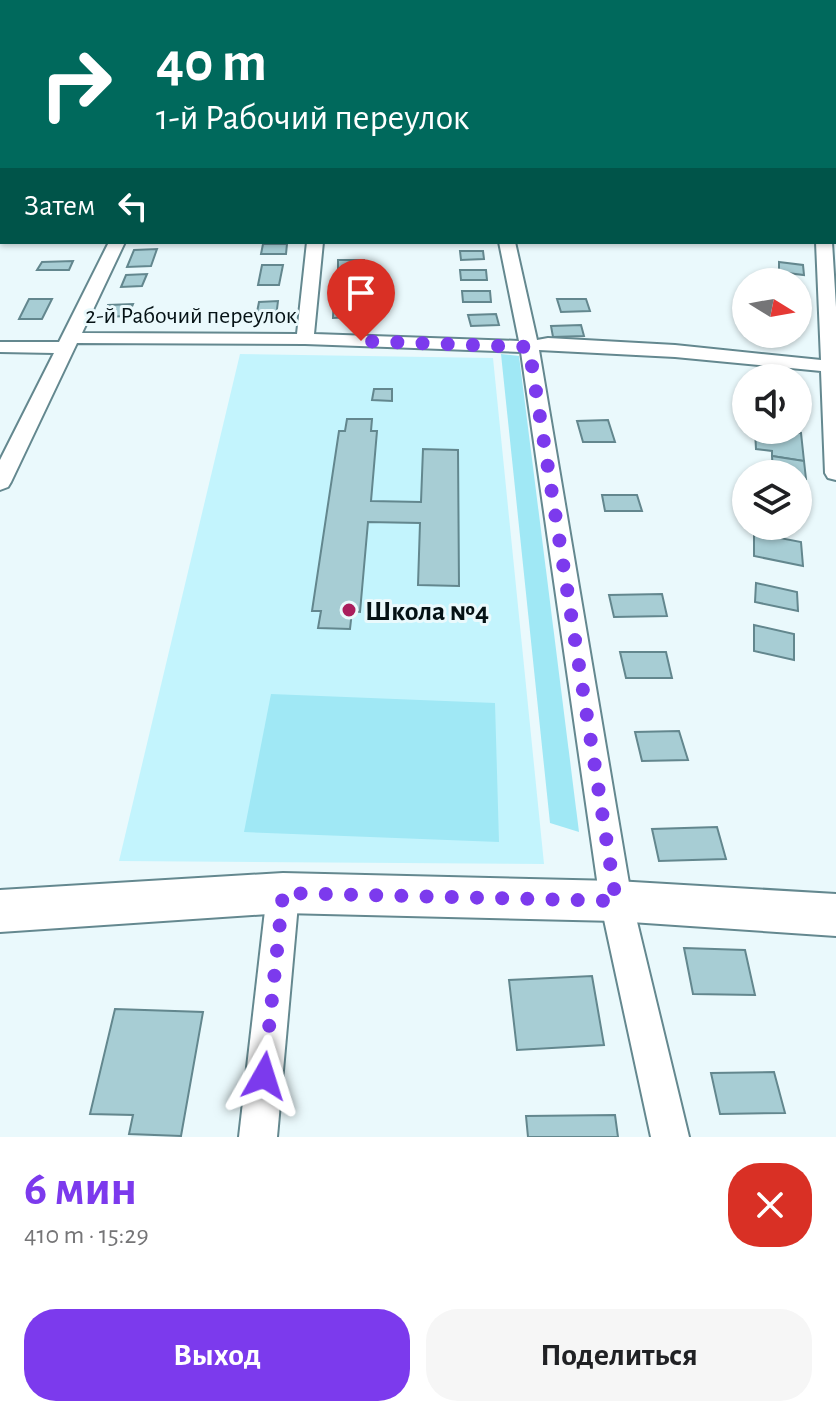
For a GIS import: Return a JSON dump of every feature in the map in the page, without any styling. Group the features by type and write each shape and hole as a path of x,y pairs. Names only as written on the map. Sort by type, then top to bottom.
{"street":[{"path":"0,482 116,244"},
{"path":"305,339 315,244"},
{"path":"507,244 529,347 616,901 670,1137"},
{"path":"824,244 833,367 836,473"},
{"name":"2-й Рабочий переулок","path":"0,347 305,339 529,347 548,343 833,367"},
{"path":"258,1137 283,893"},
{"path":"0,911 283,893 616,901 836,915"}],"shaded area":[{"name":"Школа №4","path":"240,354 493,358 544,864 119,861"},
{"path":"501,354 519,356 579,832 550,823"},
{"path":"271,694 495,703 499,842 244,832"}],"building":[{"path":"263,244 287,244 286,254 261,254"},
{"path":"157,249 151,266 127,267 134,250"},
{"path":"460,251 483,251 484,259 461,260"},
{"path":"338,260 364,260 363,268 338,269"},
{"path":"73,261 69,270 37,270 42,262"},
{"path":"779,262 803,265 803,268 779,268"},
{"path":"262,265 283,265 279,285 258,285"},
{"path":"460,270 486,270 487,280 461,280"},
{"path":"147,274 142,286 121,287 126,275"},
{"path":"462,291 490,291 491,302 463,302"},
{"path":"334,294 353,294 352,317 333,318"},
{"path":"29,299 52,299 42,319 19,319"},
{"path":"557,299 586,299 590,311 561,312"},
{"path":"278,301 276,317 256,317 259,302"},
{"path":"133,304 128,316 104,317 108,305"},
{"path":"496,314 499,325 471,326 468,315"},
{"path":"581,325 584,336 553,337 551,326"},
{"path":"374,389 392,389 392,401 372,400"},
{"name":"Школа №4","path":"347,419 372,419 371,431 377,431 371,501 421,502 423,449 458,450 459,586 418,585 420,523 368,522 360,612 352,611 350,629 318,628 321,611 312,611 339,431 345,431"},
{"path":"608,420 615,442 583,442 577,421"},
{"path":"756,444 802,444 804,460 772,456 772,451 756,449"},
{"path":"772,456 798,460 772,460"},
{"path":"602,495 637,495 642,511 605,511"},
{"path":"754,540 801,542 803,566 754,556"},
{"path":"756,583 797,592 798,611 755,602"},
{"path":"662,594 667,616 614,617 609,595"},
{"path":"754,625 794,634 794,660 754,651"},
{"path":"620,652 666,652 672,678 626,678"},
{"path":"679,731 688,760 642,761 635,732"},
{"path":"717,827 726,859 659,861 652,829"},
{"path":"684,948 745,950 755,995 693,994"},
{"path":"592,976 604,1045 517,1050 509,980"},
{"path":"115,1009 203,1012 181,1136 129,1134 133,1115 90,1114"},
{"path":"774,1072 785,1113 720,1114 711,1073"},
{"path":"615,1115 618,1137 528,1137 526,1116"}],"place":[{"name":"Школа №4","path":"349,610"}],"route":[{"path":"264,1076 283,893 616,901 529,347 361,341"}]}
